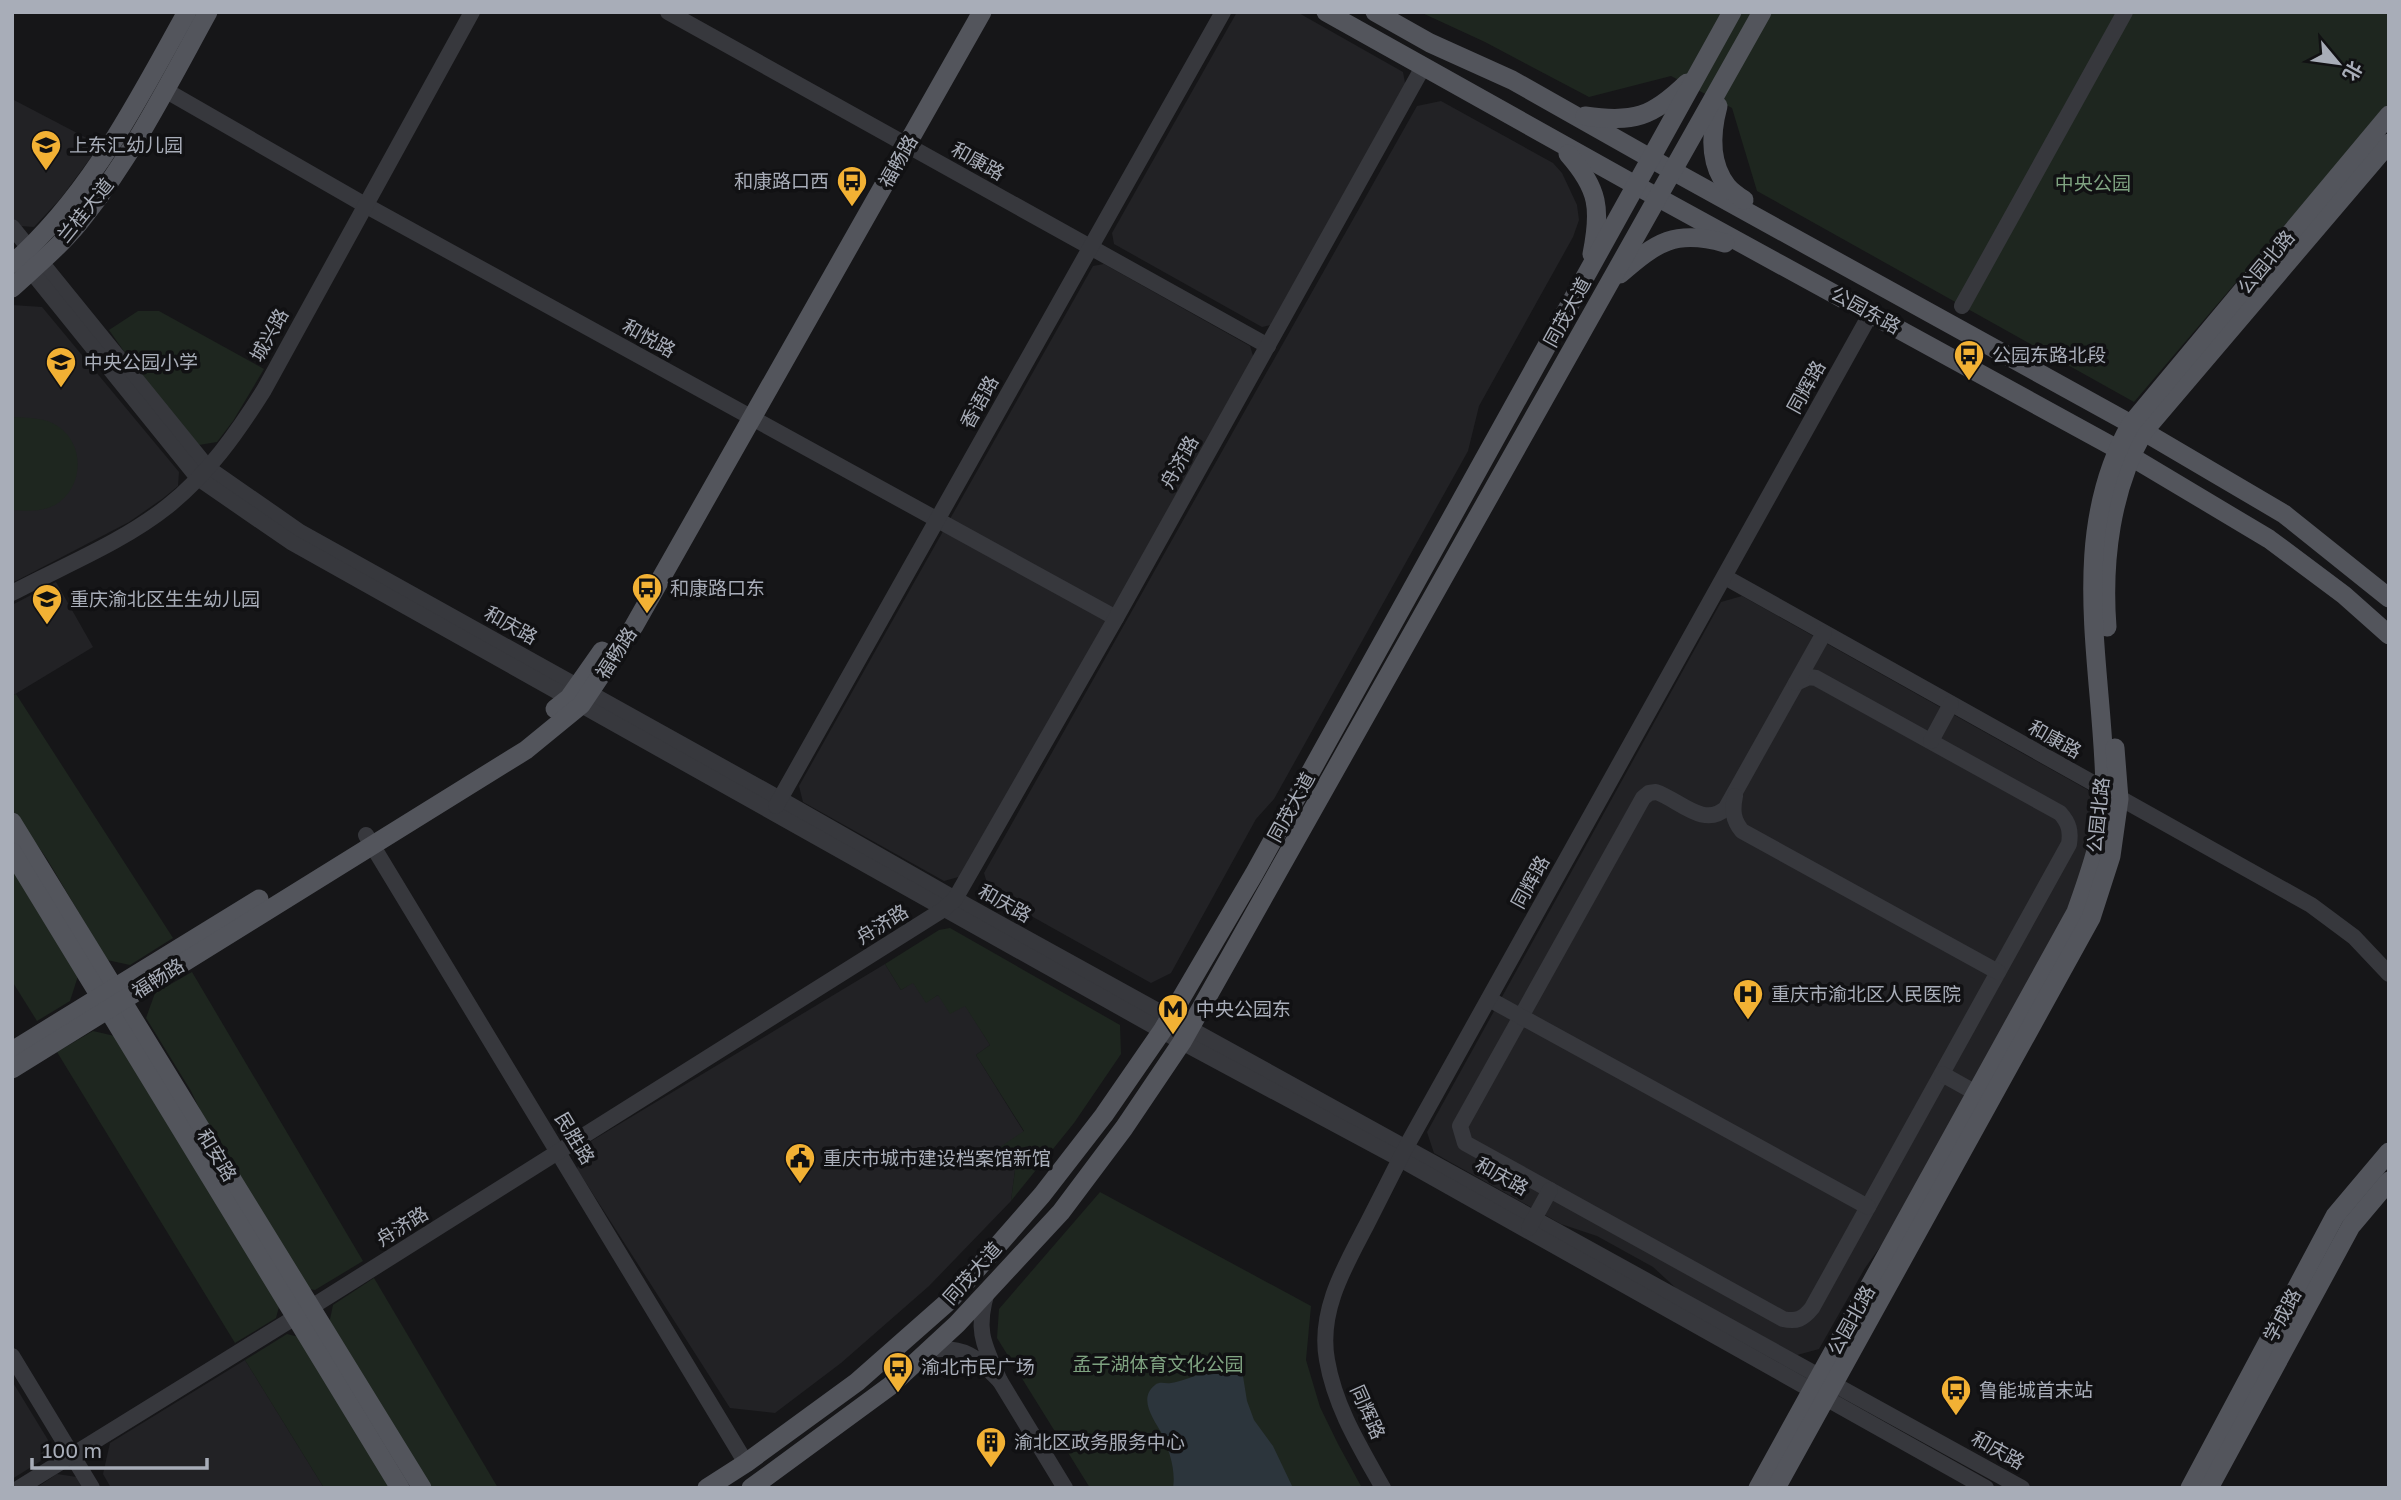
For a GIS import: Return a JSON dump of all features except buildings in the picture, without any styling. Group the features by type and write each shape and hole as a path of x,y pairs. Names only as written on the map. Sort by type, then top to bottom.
{"main road":[{"name":"兰桂大道","path":"12,288 24,258 69,205 110,150 187,12"},
{"name":"兰桂大道","path":"24,258 84,217 126,158 208,12"},
{"name":"福畅路","path":"901,142 967,12"},
{"name":"福畅路","path":"12,1051 111,998 369,840 526,750 579,696 634,626 746,416 901,142 982,12"},
{"name":"公园东路","path":"1326,12 1637,186 2124,452 2269,539 2344,595 2389,635"},
{"name":"公园东路","path":"1375,12 1430,43 1512,80 2138,427 2284,514 2389,598"},
{"name":"同茂大道","path":"707,1488 857,1382 950,1300 1042,1195 1104,1115 1166,1024 1261,862 1732,12"},
{"name":"同茂大道","path":"758,1486 890,1386 957,1324 1061,1212 1124,1128 1186,1035 1762,12"},
{"path":"1574,114 1611,120 1639,117 1664,105 1700,70"},
{"path":"1723,82 1712,128 1714,162 1727,186 1774,226"},
{"name":"公园北路","path":"1758,1488 1822,1387 1983,1097 2076,912 2097,853 2112,795 2092,601 2095,528 2124,452 2138,427 2389,115"},
{"path":"1558,142 1584,172 1596,197 1597,229 1588,274"},
{"name":"公园北路","path":"2138,427 2389,143"},
{"path":"1609,284 1646,252 1672,239 1700,236 1759,252"},
{"name":"和安路","path":"12,822 111,998 303,1312 400,1488"},
{"name":"和安路","path":"12,852 111,998"},
{"name":"福畅路","path":"12,1069 111,998"},
{"name":"学成路","path":"2190,1488 2336,1216 2389,1152"},
{"name":"学成路","path":"2209,1488 2351,1226 2389,1181"},
{"name":"和安路","path":"303,1312 422,1488"},
{"name":"公园北路","path":"1776,1488 1822,1387"}],"street":[{"name":"城兴路","path":"12,593 135,528 168,506 203,473 241,426 264,390 472,12"},
{"name":"和康路","path":"668,12 1268,346"},
{"name":"香语路","path":"776,806 1223,12"},
{"path":"1962,306 2125,12"},
{"name":"舟济路","path":"19,1488 559,1153 949,904 1116,618 1423,67"},
{"name":"和悦路","path":"165,90 365,205 1116,618"},
{"name":"和庆路","path":"12,227 24,258 203,473 579,696 1822,1387 1986,1488"},
{"name":"同辉路","path":"1383,1488 1349,1429 1335,1394 1326,1358 1327,1318 1337,1281 1403,1153 1871,313"},
{"name":"和康路","path":"1724,577 2311,905 2354,937 2389,974"},
{"path":"1796,683 1809,677 1816,678 2060,813 2070,827 2069,844 1812,1308 1799,1320 1791,1321 1465,1143 1460,1126 1643,798 1656,792 1698,814 1714,816 1726,808 1736,791 1796,683 1824,633"},
{"path":"1931,741 1951,704"},
{"path":"1736,791 1733,814 1742,831 1998,972"},
{"name":"民胜路","path":"369,840 746,1463"},
{"path":"1489,999 1868,1207"},
{"path":"1942,1074 1983,1097"},
{"path":"1531,1224 1550,1190"},
{"path":"987,1292 982,1310 981,1335 1000,1381 1065,1488"},
{"path":"929,1350 959,1349 971,1355 1000,1381"},
{"path":"12,1356 92,1488"},
{"name":"和庆路","path":"1822,1387 2022,1488"}],"shaded area":[{"path":"1237,12 1297,12 1403,72 1406,88 1275,324 1262,327 1114,244 1112,233"},
{"name":"上东汇幼儿园","path":"12,99 100,145 61,198 34,227 20,226 12,217"},
{"path":"1441,101 1553,163 1562,173 1577,205 1579,220 1573,237 1479,406 1468,451 1274,799 1256,819 1171,973 1151,983 990,893 984,873 1417,106"},
{"path":"1104,264 1250,346 1254,359 962,876 944,881 803,802 799,786 1093,266"},
{"name":"中央公园小学","path":"12,305 42,307 179,472 178,486 129,522 12,583"},
{"name":"重庆渝北区生生幼儿园","path":"56,582 93,647 12,696 12,605"},
{"name":"重庆市渝北区人民医院","path":"1742,596 2088,790 2093,805 2088,854 2068,910 1895,1226 1865,1268 1819,1349 1797,1355 1678,1290 1653,1267 1597,1236 1561,1224 1434,1153 1427,1132 1721,602"},
{"name":"重庆市城市建设档案馆新馆","path":"885,964 901,990 913,982 926,1002 938,995 965,1005 990,1045 976,1055 1024,1132 1011,1201 929,1286 841,1363 775,1413 730,1408 577,1169 583,1146"},
{"path":"1224,1358 1236,1361 1242,1370 1247,1401 1254,1420 1273,1446 1293,1488 1173,1488 1174,1474 1169,1453 1147,1403 1150,1391 1159,1383 1174,1382 1199,1374"},
{"path":"245,1360 324,1488 111,1488 103,1474 110,1443"},
{"path":"12,1381 48,1440 44,1459 12,1479"},
{"path":"57,1474 77,1477 84,1488 36,1488"}],"green space":[{"name":"中央公园","path":"1420,12 2389,12 2389,103 2134,402 1757,191 1732,108 1671,76 1589,97 1485,42"},
{"path":"138,311 159,311 264,369 217,442 199,445 137,370 109,330"},
{"path":"12,417 48,421 68,435 74,445 78,467 76,478 64,498 55,505 39,510 12,510"},
{"path":"16,694 173,938 130,965 107,960 47,859 12,809 12,696"},
{"path":"12,866 78,976 70,1001 37,1021 12,981"},
{"path":"950,928 1120,1025 1121,1054 1074,1123 1011,1201 1015,1170 1000,1147 1024,1131 976,1055 990,1045 965,1006 950,1014 938,995 926,1003 913,983 901,990 885,964 939,930"},
{"path":"192,972 363,1261 315,1290 305,1288 210,1131 191,1091 146,1018 155,993"},
{"path":"93,1031 119,1037 280,1303 276,1318 235,1343 57,1052"},
{"name":"孟子湖体育文化公园","path":"1100,1192 1311,1306 1306,1360 1320,1407 1362,1488 1090,1488 997,1338 999,1309"},
{"path":"374,1278 498,1488 430,1488 329,1324 333,1305"},
{"path":"287,1334 303,1338 394,1488 324,1488 245,1360"}],"place":[{"name":"上东汇幼儿园","path":"46,172"},
{"name":"和康路口西","path":"852,208"},
{"name":"公园东路北段","path":"1969,382"},
{"name":"中央公园小学","path":"61,389"},
{"name":"和康路口东","path":"647,615"},
{"name":"重庆渝北区生生幼儿园","path":"47,626"},
{"name":"重庆市渝北区人民医院","path":"1748,1021"},
{"name":"中央公园东","path":"1173,1036"},
{"name":"重庆市城市建设档案馆新馆","path":"800,1185"},
{"name":"渝北市民广场","path":"898,1394"},
{"name":"鲁能城首末站","path":"1956,1417"},
{"name":"渝北区政务服务中心","path":"991,1469"}]}
